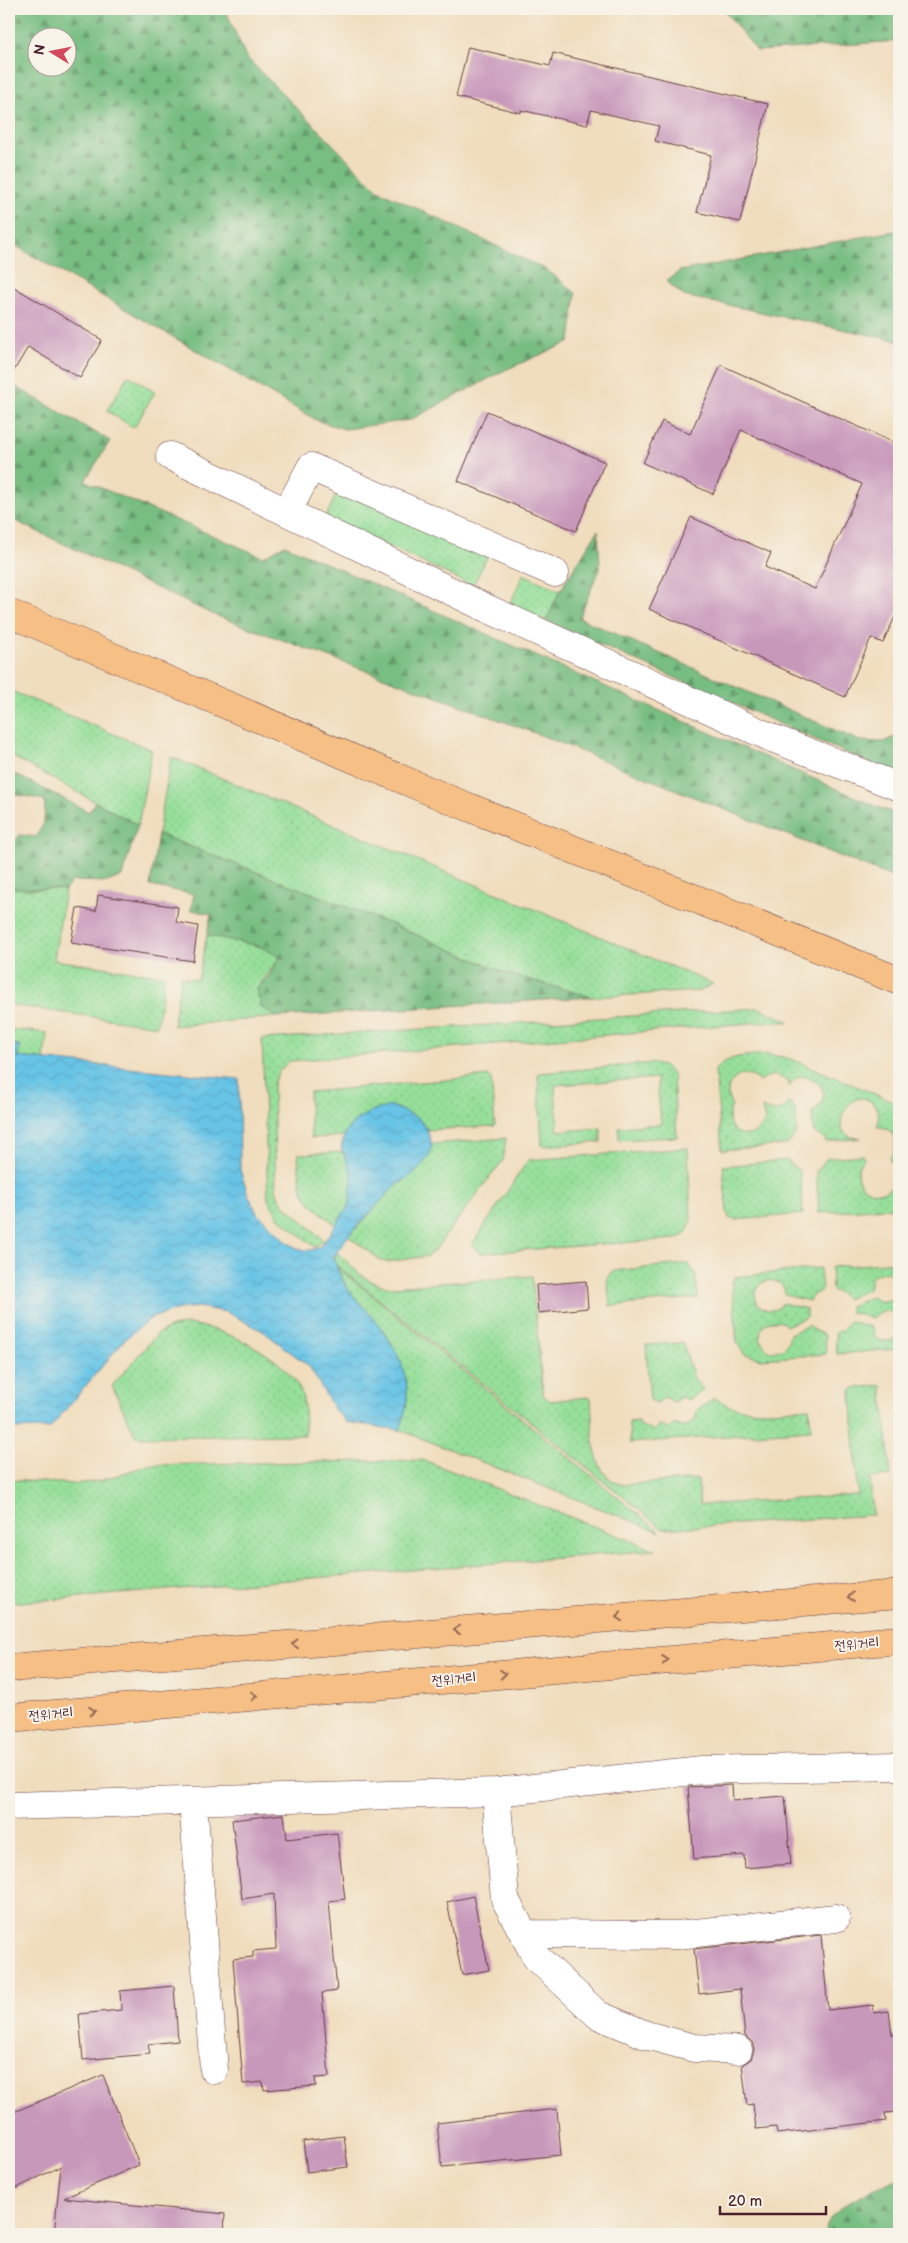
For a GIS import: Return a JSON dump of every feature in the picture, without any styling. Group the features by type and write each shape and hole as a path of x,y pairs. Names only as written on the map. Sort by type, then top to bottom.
{"main road":[{"path":"9,613 451,800 899,981"},
{"path":"9,1668 899,1594"},
{"name":"전위거리","path":"9,1718 899,1640"}],"street":[{"path":"170,456 484,607 763,734 899,787"},
{"path":"287,512 311,467 554,573"},
{"path":"9,1806 496,1792 702,1770 899,1766"},
{"path":"496,1792 505,1899 536,1957 598,2016 646,2035 694,2048 738,2050"},
{"path":"193,1801 214,2070"},
{"path":"524,1934 676,1935 836,1918"}],"green space":[{"path":"9,9 225,9 246,57 378,190 547,270 576,293 570,342 505,370 410,420 345,429 318,421 9,242"},
{"path":"723,9 899,9 899,41 757,51"},
{"path":"899,230 899,341 684,296 666,281 680,271"},
{"path":"128,375 155,392 134,428 107,411"},
{"path":"9,383 110,441 85,481 263,557 285,545 899,815 899,880 543,736 212,614 9,518"},
{"path":"339,488 487,557 473,586 326,517"},
{"path":"598,530 600,568 579,618 860,741 883,742 899,735 899,771 883,769 546,621 560,591"},
{"path":"523,574 560,591 546,621 510,604"},
{"path":"9,690 152,750 138,825 9,755"},
{"path":"171,757 713,984 700,991 592,997 508,974 396,926 158,834"},
{"path":"9,771 89,812 95,802 138,825 122,876 107,882 72,881 65,890 9,887 9,848 20,835 36,837 44,823 45,800 9,793"},
{"path":"158,834 396,926 508,974 592,997 277,1017 261,1007 257,989 268,977 280,957 259,946 207,935 211,914 191,910 194,894 150,886"},
{"path":"9,887 65,890 54,960 165,976 157,1026 9,1005"},
{"path":"207,935 259,946 280,957 257,989 261,1007 277,1017 173,1026 181,977 198,980"},
{"path":"759,1008 790,1022 763,1022 289,1061 277,1075 273,1086 276,1187 278,1196 284,1205 324,1240 315,1247 278,1217 268,1199 262,1039"},
{"path":"9,1029 47,1033 44,1060 18,1057 19,1045 9,1044"},
{"path":"768,1054 791,1059 899,1104 899,1207 819,1213 816,1171 827,1158 862,1155 864,1159 858,1168 858,1177 861,1184 874,1192 882,1192 890,1188 896,1177 895,1169 889,1159 895,1149 895,1143 892,1134 888,1130 877,1127 879,1117 876,1108 868,1100 859,1098 844,1111 841,1120 842,1129 848,1136 861,1138 826,1142 825,1139 813,1131 812,1112 821,1104 823,1096 822,1088 810,1078 802,1077 795,1079 790,1086 783,1079 776,1076 767,1077 759,1082 753,1077 746,1075 734,1079 728,1091 728,1098 732,1106 729,1115 730,1123 733,1129 745,1135 752,1134 765,1121 762,1108 777,1111 787,1106 789,1102 795,1110 797,1133 787,1145 722,1150 715,1070 733,1058"},
{"path":"655,1063 666,1067 673,1076 677,1137 619,1140 619,1127 661,1124 657,1078 555,1085 558,1131 601,1128 601,1142 542,1146 539,1073"},
{"path":"489,1076 491,1078 495,1126 427,1130 418,1118 374,1110 361,1117 349,1127 345,1136 311,1138 310,1092"},
{"path":"506,1138 503,1160 434,1251 427,1256 388,1262 382,1261 348,1236 397,1184 421,1165 430,1152 432,1144"},
{"path":"688,1148 691,1219 687,1232 683,1236 676,1239 481,1253 472,1245 528,1160"},
{"path":"343,1152 352,1174 350,1204 336,1225 305,1196 300,1180 298,1154"},
{"path":"788,1160 789,1164 800,1171 803,1214 736,1220 729,1218 723,1166"},
{"path":"337,1252 368,1279 375,1283 392,1287 532,1276 543,1395 550,1401 588,1397 591,1400 593,1437 598,1461 603,1471 611,1480 622,1485 698,1479 700,1505 858,1495 851,1391 853,1388 882,1385 891,1476 870,1478 873,1515 663,1529 336,1265 335,1256"},
{"path":"899,1262 899,1320 890,1312 880,1313 873,1318 850,1312 850,1307 872,1296 880,1301 893,1298 897,1293 898,1286 893,1275 887,1272 880,1273 871,1278 869,1289 846,1299 841,1294 832,1290 831,1267"},
{"path":"688,1264 695,1272 698,1298 610,1306 607,1278 612,1271"},
{"path":"336,1266 660,1532 400,1430 407,1400 384,1331 350,1293"},
{"path":"820,1268 822,1290 813,1295 809,1301 785,1295 781,1285 772,1281 763,1282 756,1291 755,1297 764,1309 774,1309 783,1303 806,1309 806,1317 786,1326 782,1322 772,1321 762,1328 761,1340 768,1349 773,1351 782,1349 787,1344 790,1334 809,1325 815,1331 825,1335 826,1354 762,1359 744,1354 737,1343 732,1283 735,1277"},
{"path":"849,1321 871,1327 875,1338 882,1341 891,1340 899,1332 899,1349 837,1354 835,1334 843,1329"},
{"path":"188,1324 219,1331 236,1338 269,1356 282,1367 294,1379 303,1397 305,1435 136,1437 112,1386 157,1334 172,1327"},
{"path":"683,1343 694,1378 703,1390 688,1400 681,1397 674,1402 665,1397 657,1403 650,1400 646,1345"},
{"path":"714,1398 725,1404 748,1410 773,1411 809,1408 811,1430 630,1443 629,1422 638,1421 639,1425 653,1431 660,1425 668,1429 675,1424 684,1428 696,1419 696,1411"},
{"path":"423,1460 655,1550 9,1603 9,1480 75,1484 100,1481 148,1465"},
{"path":"899,2178 899,2234 826,2234 828,2224 834,2214 843,2206 866,2192"}],"water":[{"path":"9,1044 19,1045 18,1057 239,1079 240,1170 248,1194 257,1213 288,1243 300,1250 312,1250 321,1246 350,1204 352,1174 341,1147 346,1131 357,1119 374,1110 392,1106 418,1118 427,1130 432,1144 430,1155 417,1171 392,1189 348,1236 334,1256 346,1286 383,1331 401,1363 407,1387 407,1400 400,1430 346,1422 334,1409 309,1366 263,1331 226,1312 198,1307 179,1309 151,1318 126,1338 50,1428 9,1429"}],"building":[{"path":"468,47 550,66 553,53 768,104 740,222 697,212 711,155 655,141 659,126 591,110 587,125 521,110 521,113 456,97"},
{"path":"9,284 102,340 80,378 28,347 9,379"},
{"path":"721,365 899,445 899,608 883,643 871,638 845,697 649,609 691,517 771,553 765,567 815,589 862,484 741,430 713,494 643,463 662,421 690,434"},
{"path":"487,411 605,462 576,531 458,481"},
{"path":"98,895 178,907 176,922 198,926 193,961 71,943 77,908 96,911"},
{"path":"586,1281 588,1308 538,1313 536,1285"},
{"path":"732,1785 733,1800 785,1796 791,1864 745,1868 744,1855 694,1859 688,1787"},
{"path":"284,1814 287,1839 337,1833 345,1899 329,1901 337,1991 322,1993 329,2077 315,2078 316,2086 264,2090 263,2082 243,2084 233,1959 253,1957 253,1951 276,1949 274,1894 242,1899 232,1820"},
{"path":"473,1896 489,1970 462,1975 447,1902"},
{"path":"821,1935 828,2010 873,2005 874,2013 889,2011 892,2035 899,2034 899,2112 885,2113 886,2121 777,2134 776,2127 756,2129 753,2104 747,2105 742,2065 751,2059 754,2050 752,2042 745,2036 740,1989 699,1994 694,1949"},
{"path":"174,1986 178,2041 148,2044 150,2054 83,2060 79,2014 121,2010 120,1991"},
{"path":"103,2075 139,2165 64,2198 225,2214 224,2234 54,2234 61,2166 9,2192 9,2114"},
{"path":"557,2109 561,2155 442,2167 437,2123"},
{"path":"344,2136 348,2167 307,2172 303,2141"}]}
